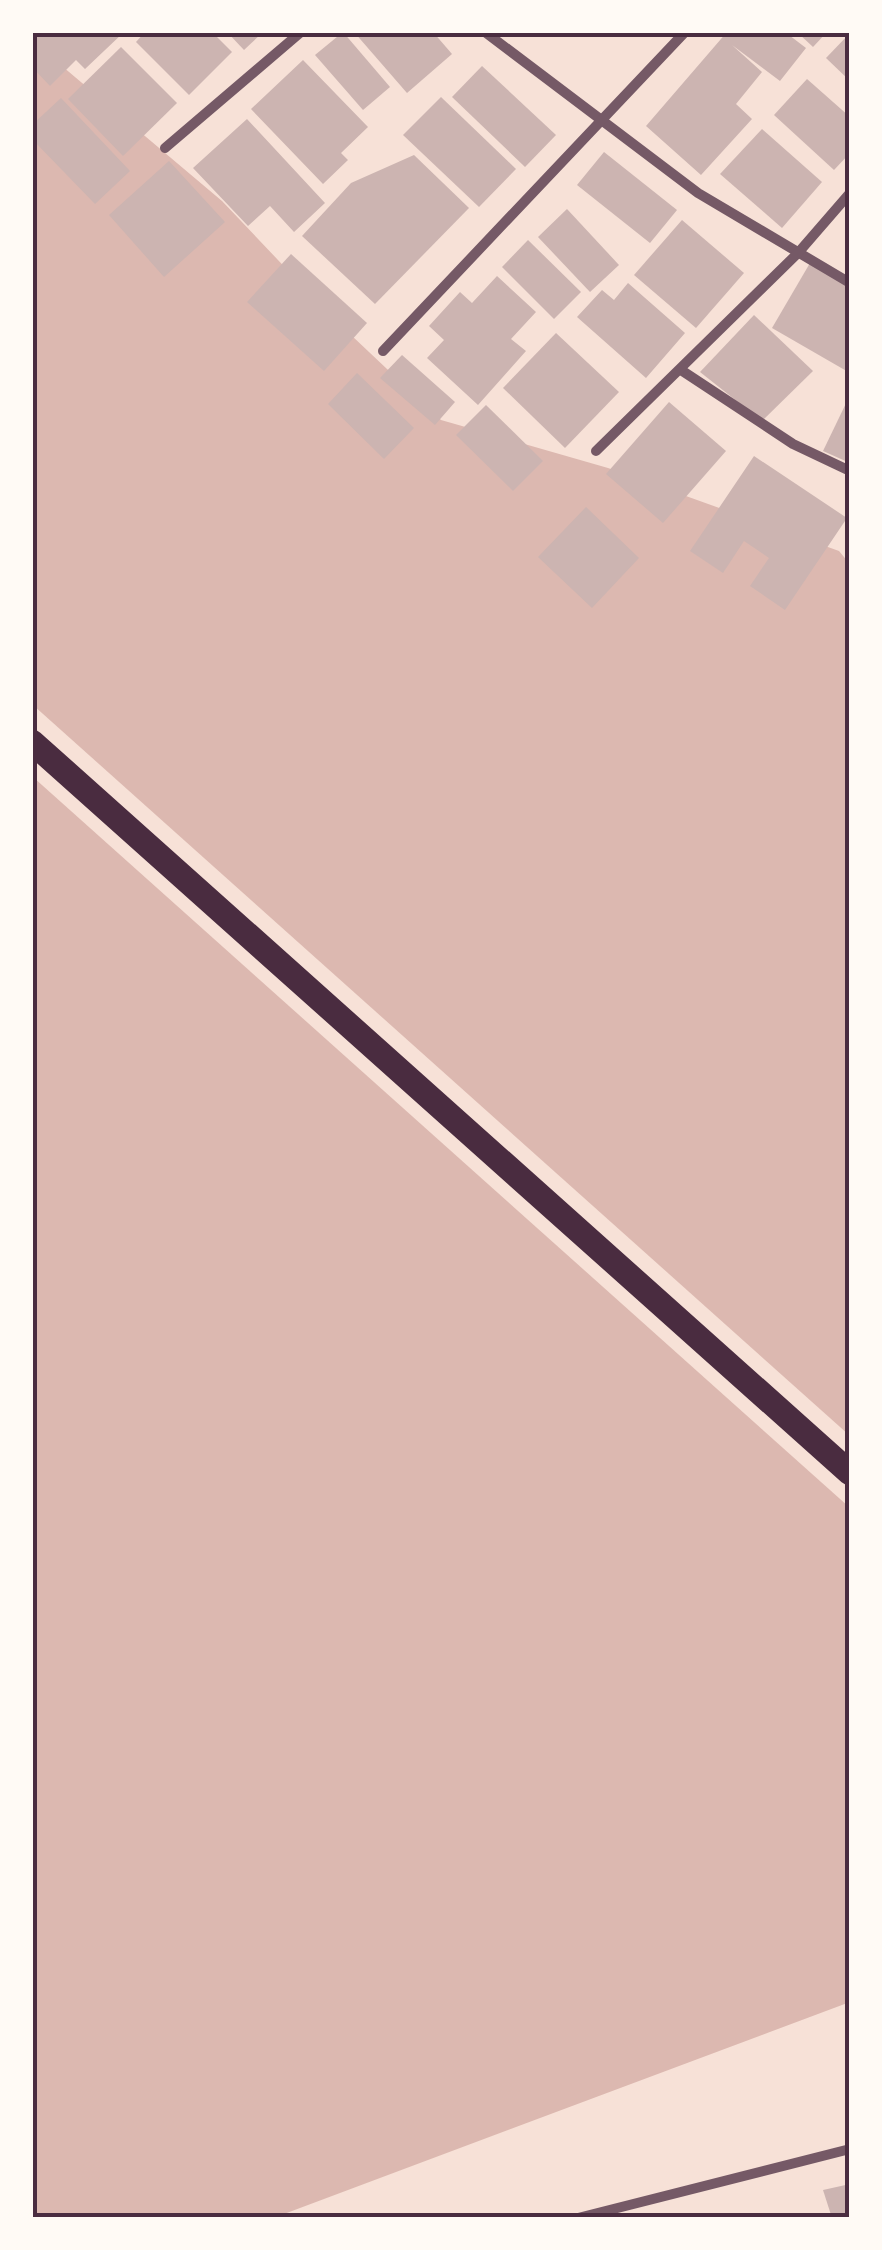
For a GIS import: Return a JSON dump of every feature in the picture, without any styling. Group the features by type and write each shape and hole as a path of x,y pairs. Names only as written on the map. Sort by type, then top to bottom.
{"main road":[{"path":"32,742 850,1473"}],"street":[{"path":"165,148 302,32"},
{"path":"485,32 602,116 698,193 850,283"},
{"path":"383,351 685,32"},
{"path":"596,450 798,253 850,193"},
{"path":"682,370 793,444 850,471"},
{"path":"578,2218 850,2149"}],"shaded area":[{"path":"33,32 56,61 222,201 333,318 441,420 608,468 839,551 849,563 850,2002 276,2217 33,2218"}],"pier":[{"path":"33,705 849,1435 849,1507 33,777"}],"building":[{"path":"36,32 124,32 85,69 76,60 50,86 32,67"},
{"path":"145,32 212,32 232,52 189,95 136,42"},
{"path":"227,32 263,32 244,50"},
{"path":"343,32 390,87 363,110 315,55"},
{"path":"354,32 433,32 452,54 407,93"},
{"path":"727,32 785,32 806,48 780,81 732,45 762,72 736,104 752,119 701,175 646,126"},
{"path":"797,32 827,32 813,47"},
{"path":"850,33 850,81 826,58"},
{"path":"121,47 177,103 123,156 68,99"},
{"path":"303,60 368,127 341,153 348,160 323,184 251,109"},
{"path":"482,66 556,135 525,167 452,97"},
{"path":"807,79 850,117 850,153 834,170 774,115"},
{"path":"441,97 516,169 479,207 403,135"},
{"path":"61,98 130,171 95,204 32,139 32,125"},
{"path":"247,119 325,203 294,232 270,206 248,226 193,168"},
{"path":"762,129 822,182 782,228 720,174"},
{"path":"604,152 677,210 650,243 577,185"},
{"path":"414,155 469,208 375,304 302,236 351,183"},
{"path":"169,161 225,222 164,277 109,215"},
{"path":"567,209 619,265 590,292 538,237"},
{"path":"682,220 744,273 696,328 634,275"},
{"path":"528,240 581,292 554,319 502,267"},
{"path":"291,254 367,323 324,371 247,302"},
{"path":"810,263 850,286 850,373 772,328"},
{"path":"497,276 536,312 511,339 526,351 478,405 427,358 444,340 429,326 460,292 472,303"},
{"path":"628,283 685,333 646,378 577,317 602,290 614,300"},
{"path":"754,315 813,371 762,421 700,372"},
{"path":"556,333 619,392 565,448 503,388"},
{"path":"402,355 455,402 435,425 380,378"},
{"path":"357,373 414,428 384,459 328,404"},
{"path":"850,395 850,463 823,451"},
{"path":"669,402 726,451 663,523 606,474"},
{"path":"486,405 543,461 513,491 456,435"},
{"path":"754,456 847,518 785,610 750,586 769,558 744,541 723,573 690,551"},
{"path":"586,507 639,558 592,608 538,557"},
{"path":"850,2184 850,2218 832,2218 823,2190"}]}
